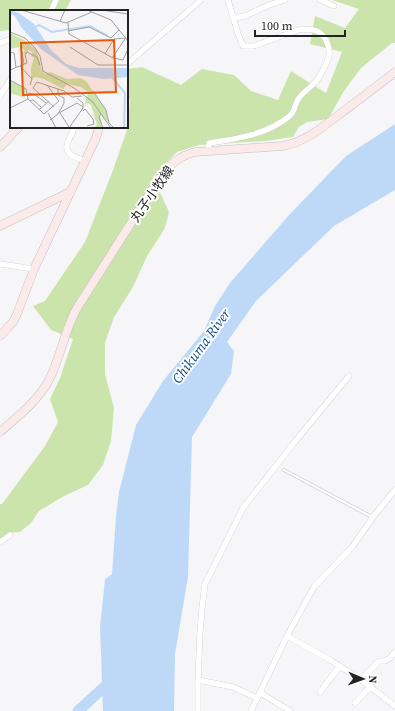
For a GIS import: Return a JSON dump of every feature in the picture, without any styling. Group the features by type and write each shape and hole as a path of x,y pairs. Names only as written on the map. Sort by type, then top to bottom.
{"street":[{"path":"51,10 56,0"},
{"path":"128,63 201,0"},
{"path":"208,150 209,143 240,138 257,133 271,128 288,118 294,111 295,105 299,98 319,78 329,57 329,46 324,38 320,33 308,29 301,29 254,46 243,46 228,0"},
{"path":"233,18 245,16 269,5 285,0"},
{"path":"320,0 334,6"},
{"path":"0,43 10,41"},
{"name":"丸子小牧線","path":"0,432 33,401 48,382 72,317 159,179 173,163 184,155 195,152 289,145 322,127 395,72"},
{"path":"0,95 10,80"},
{"path":"0,146 18,128"},
{"path":"74,128 66,146 68,152 72,156 85,161"},
{"path":"0,336 13,322 17,314 34,268 96,138 99,128"},
{"path":"0,226 70,192"},
{"path":"0,264 34,268"},
{"path":"198,711 201,614 205,584 243,508 349,376"},
{"path":"251,711 287,636 314,587 353,546 373,517 395,490"},
{"path":"0,542 10,535"},
{"path":"287,636 330,660 371,686 395,706"},
{"path":"361,680 379,662 386,661 395,652"},
{"path":"320,692 340,666"},
{"path":"198,680 233,687 257,698"},
{"path":"355,703 371,686"},
{"path":"260,692 290,711"}],"lane":[{"path":"284,470 373,517"}],"green space":[{"path":"0,0 71,0 66,10 10,10 10,30 0,31"},
{"path":"332,0 395,0 395,43 392,43 361,68 344,91 328,119 307,122 299,127 293,137 265,141 199,145 177,152 153,177 169,212 165,228 147,256 133,287 114,317 105,343 105,374 114,408 111,441 103,465 88,485 64,496 39,511 31,523 20,532 9,533 0,539 0,504 2,504 45,446 58,422 50,399 60,378 73,339 51,330 33,306 45,301 85,242 128,128 130,100 128,97 128,69 142,67 181,85 202,69 234,75 251,91 278,100 291,71 326,93 342,52 310,44 315,16 345,28 359,9"}],"water":[{"name":"Chikuma River","path":"395,124 395,190 334,226 256,301 227,342 234,351 231,374 192,437 188,577 175,654 174,711 103,711 100,627 105,579 112,574 119,492 136,425 163,381 204,331 215,306 230,283 289,215 346,156"}],"waterway":[{"path":"78,711 113,679"}]}
